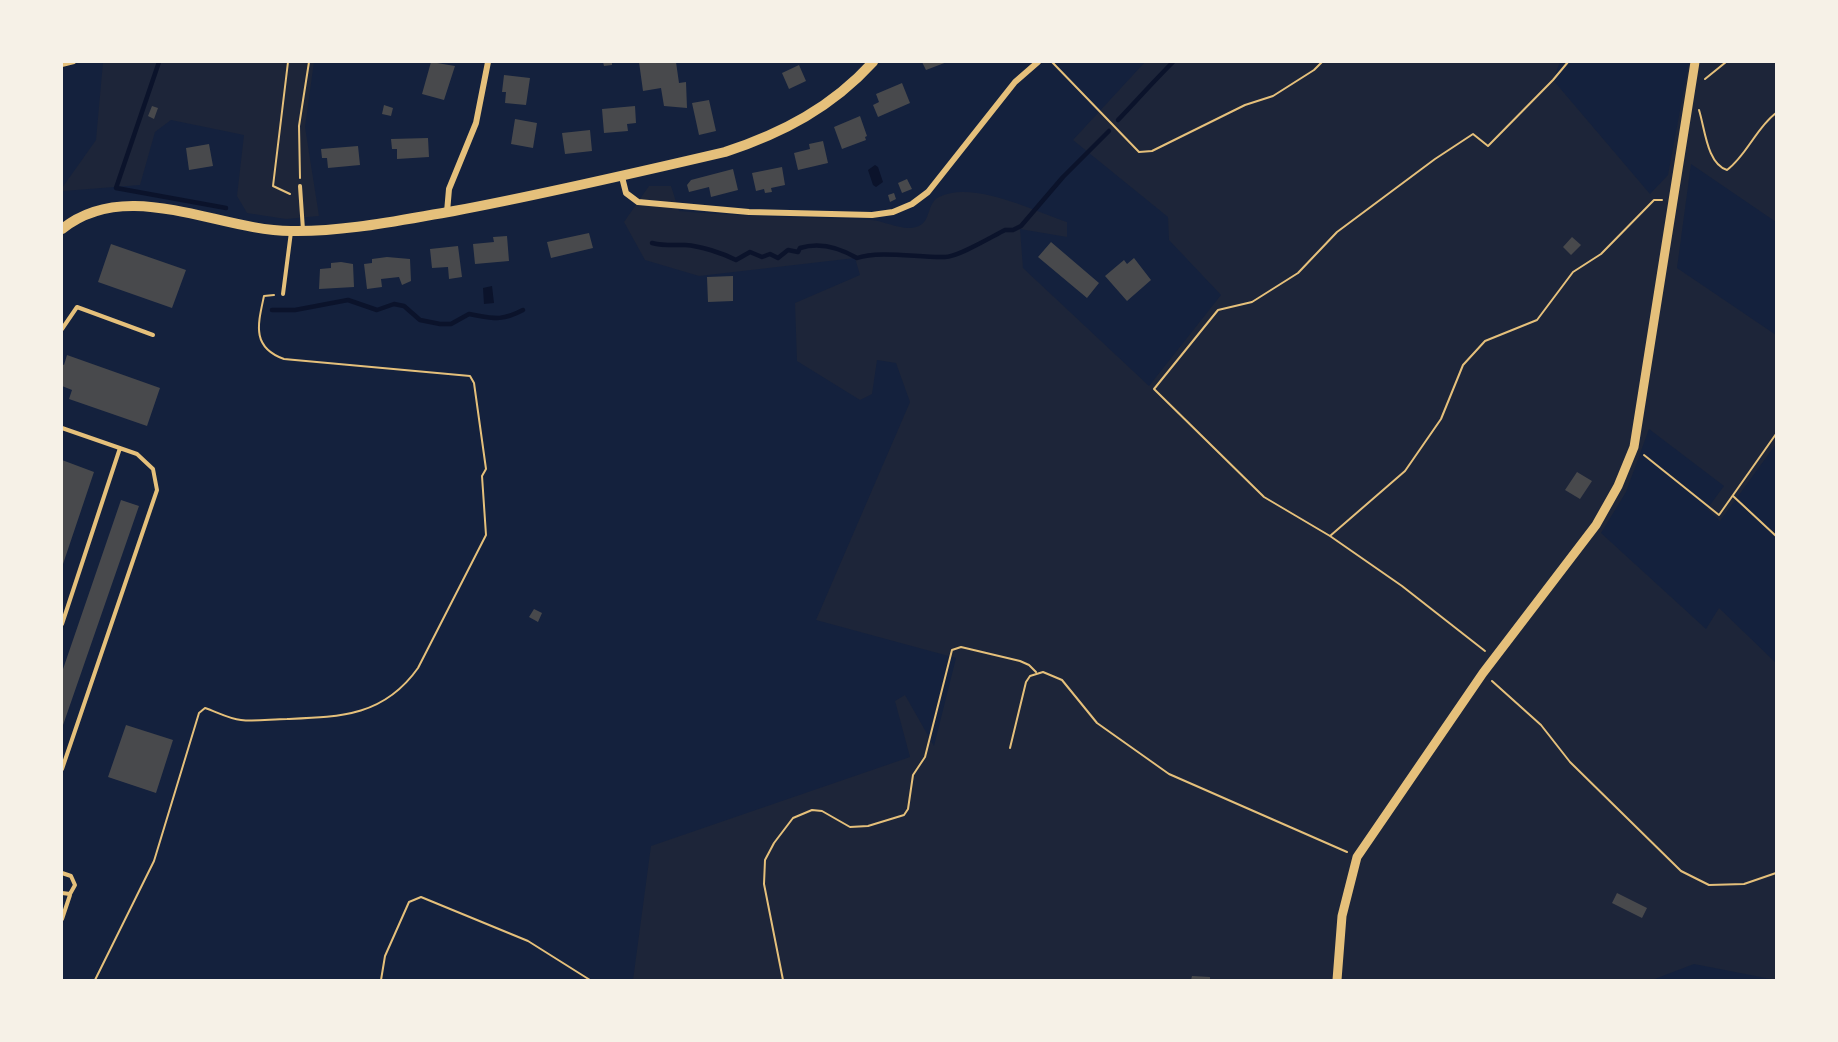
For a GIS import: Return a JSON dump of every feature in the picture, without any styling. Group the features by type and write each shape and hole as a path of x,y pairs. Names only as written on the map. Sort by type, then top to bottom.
{"main road":[{"path":"62,229 87,214 133,206 291,231 346,228 447,212 622,177 725,152 773,135 811,115 832,100 873,62"}],"street":[{"path":"447,212 449,189 468,148 476,123 489,62"},
{"path":"622,177 626,193 638,202 749,212 872,216 893,212 912,204 928,192 1015,82 1038,62"},
{"path":"1337,981 1342,916 1357,857 1483,673 1596,525 1618,486 1634,447 1671,199 1695,62"}],"lane":[{"path":"62,65 74,62"},
{"path":"300,186 303,231"},
{"path":"283,294 291,231"},
{"path":"62,329 77,307 153,335"},
{"path":"62,428 137,454 153,469 157,490 62,769"},
{"path":"62,624 120,448"},
{"path":"62,873 71,876 75,885 62,919"},
{"path":"62,893 70,894"}],"path":[{"path":"288,62 273,186 300,199"},
{"path":"300,186 299,126 309,62"},
{"path":"1052,62 1139,152 1152,151 1245,105 1273,96 1314,70 1322,62"},
{"path":"1494,658 1402,586 1330,536 1264,497 1154,389 1218,310 1252,302 1298,273 1337,232 1435,159 1473,134 1488,146 1568,62"},
{"path":"1726,62 1689,92 1696,100 1711,159 1718,167 1727,170 1738,162 1749,143 1776,113"},
{"path":"1330,536 1405,471 1441,418 1462,364 1485,341 1537,320 1573,272 1601,254 1654,200 1671,199"},
{"path":"95,981 154,861 199,714 206,708 241,720 337,716 361,713 389,699 407,684 418,668 486,535 482,476 486,469 474,383 470,376 284,359 269,353 261,340 258,323 264,296 283,294"},
{"path":"1634,447 1719,515 1776,434"},
{"path":"1733,496 1776,536"},
{"path":"783,981 767,903 765,860 774,843 793,818 801,812 822,810 850,827 868,826 904,815 908,809 913,775 926,757 952,650 961,647 1020,661 1029,665 1036,672"},
{"path":"1010,748 1026,682 1036,672 1042,672 1062,680 1097,723 1169,774 1357,857"},
{"path":"1483,673 1541,725 1570,762 1681,871 1709,885 1744,884 1776,873"},
{"path":"381,981 385,956 409,902 421,897 528,941 590,981"}],"shaded area":[{"path":"103,62 314,62 305,127 319,216 286,219 247,213 237,196 244,135 171,120 155,132 140,185 63,191 62,197 62,188 96,140"},
{"path":"1145,62 1560,62 1553,80 1650,194 1668,175 1689,62 1776,62 1776,222 1691,164 1677,268 1776,335 1776,444 1720,521 1707,509 1724,486 1649,429 1626,492 1601,533 1706,629 1719,608 1776,663 1776,980 1694,964 1652,980 633,980 651,846 910,757 895,701 905,695 934,746 956,658 816,620 910,402 896,363 877,360 872,394 860,400 797,361 795,303 860,275 855,258 699,276 645,260 624,222 649,186 671,186 679,211 871,220 905,228 921,225 932,204 939,197 969,192 1003,199 1067,222 1067,237 1020,229 1023,268 1149,386 1221,295 1169,240 1168,217 1073,140"},
{"path":"875,165 878,167 883,182 876,187 873,185 868,170"},
{"path":"492,286 494,303 484,304 483,288"}],"building":[{"path":"431,62 455,66 444,100 422,94"},
{"path":"603,62 612,62 612,65 604,66"},
{"path":"639,62 676,62 679,83 686,82 687,108 664,106 661,88 643,91"},
{"path":"922,62 947,62 926,70"},
{"path":"799,65 806,81 789,89 782,73"},
{"path":"504,75 530,78 526,105 505,103 506,92 502,92"},
{"path":"902,83 910,103 878,117 873,105 879,102 876,94"},
{"path":"709,100 716,131 699,135 692,103"},
{"path":"384,105 393,108 391,116 382,114"},
{"path":"152,106 158,108 154,119 148,116"},
{"path":"635,106 636,123 627,124 628,131 604,133 602,109"},
{"path":"860,116 867,136 866,140 842,149 834,127"},
{"path":"515,119 537,123 533,148 511,144"},
{"path":"590,130 592,151 565,154 562,133"},
{"path":"428,138 429,157 397,159 397,149 392,149 391,139"},
{"path":"823,141 828,163 798,170 794,153 810,149 809,144"},
{"path":"209,144 213,166 189,170 186,148"},
{"path":"358,146 360,165 328,168 327,158 322,158 321,149"},
{"path":"782,167 785,185 771,188 772,192 765,193 764,189 756,191 752,173"},
{"path":"733,169 738,190 711,197 709,187 689,192 687,185 691,180"},
{"path":"907,179 912,189 902,193 898,183"},
{"path":"894,193 896,199 890,202 888,195"},
{"path":"589,233 593,248 551,258 547,242"},
{"path":"507,236 509,261 475,264 473,244 494,242 493,237"},
{"path":"1572,237 1581,245 1571,255 1563,247"},
{"path":"1051,242 1099,283 1087,298 1038,257"},
{"path":"111,244 186,270 172,308 98,282"},
{"path":"458,246 462,277 449,279 448,267 432,268 430,249"},
{"path":"387,257 410,259 411,281 402,285 399,277 381,279 382,287 367,289 364,264 372,263 372,259"},
{"path":"1134,258 1151,280 1127,301 1105,276 1124,260 1127,264"},
{"path":"331,263 353,264 354,287 319,289 320,269 331,268"},
{"path":"733,276 733,301 708,302 707,277"},
{"path":"67,355 160,388 147,426 69,399 72,390 62,386 62,364 64,365"},
{"path":"62,460 94,472 62,567"},
{"path":"1577,472 1592,481 1580,499 1565,490"},
{"path":"121,500 139,506 62,728 62,672"},
{"path":"534,609 542,613 538,622 529,617"},
{"path":"126,725 173,740 156,793 108,777"},
{"path":"1617,893 1647,908 1642,918 1612,903"},
{"path":"1192,976 1210,977 1210,980 1191,980"}],"waterway":[{"path":"159,62 116,188 226,208"},
{"path":"1118,120 1173,62"},
{"path":"652,243 698,247 736,260 750,252 762,257 770,254 778,258 788,250 798,252 800,248 807,246 837,249 857,258 877,255 951,256 1005,230 1013,230 1021,226 1063,177 1109,131"},
{"path":"272,310 295,310 348,300 377,310 394,304 404,306 420,320 440,324 451,324 469,314 502,318 523,310"}]}
